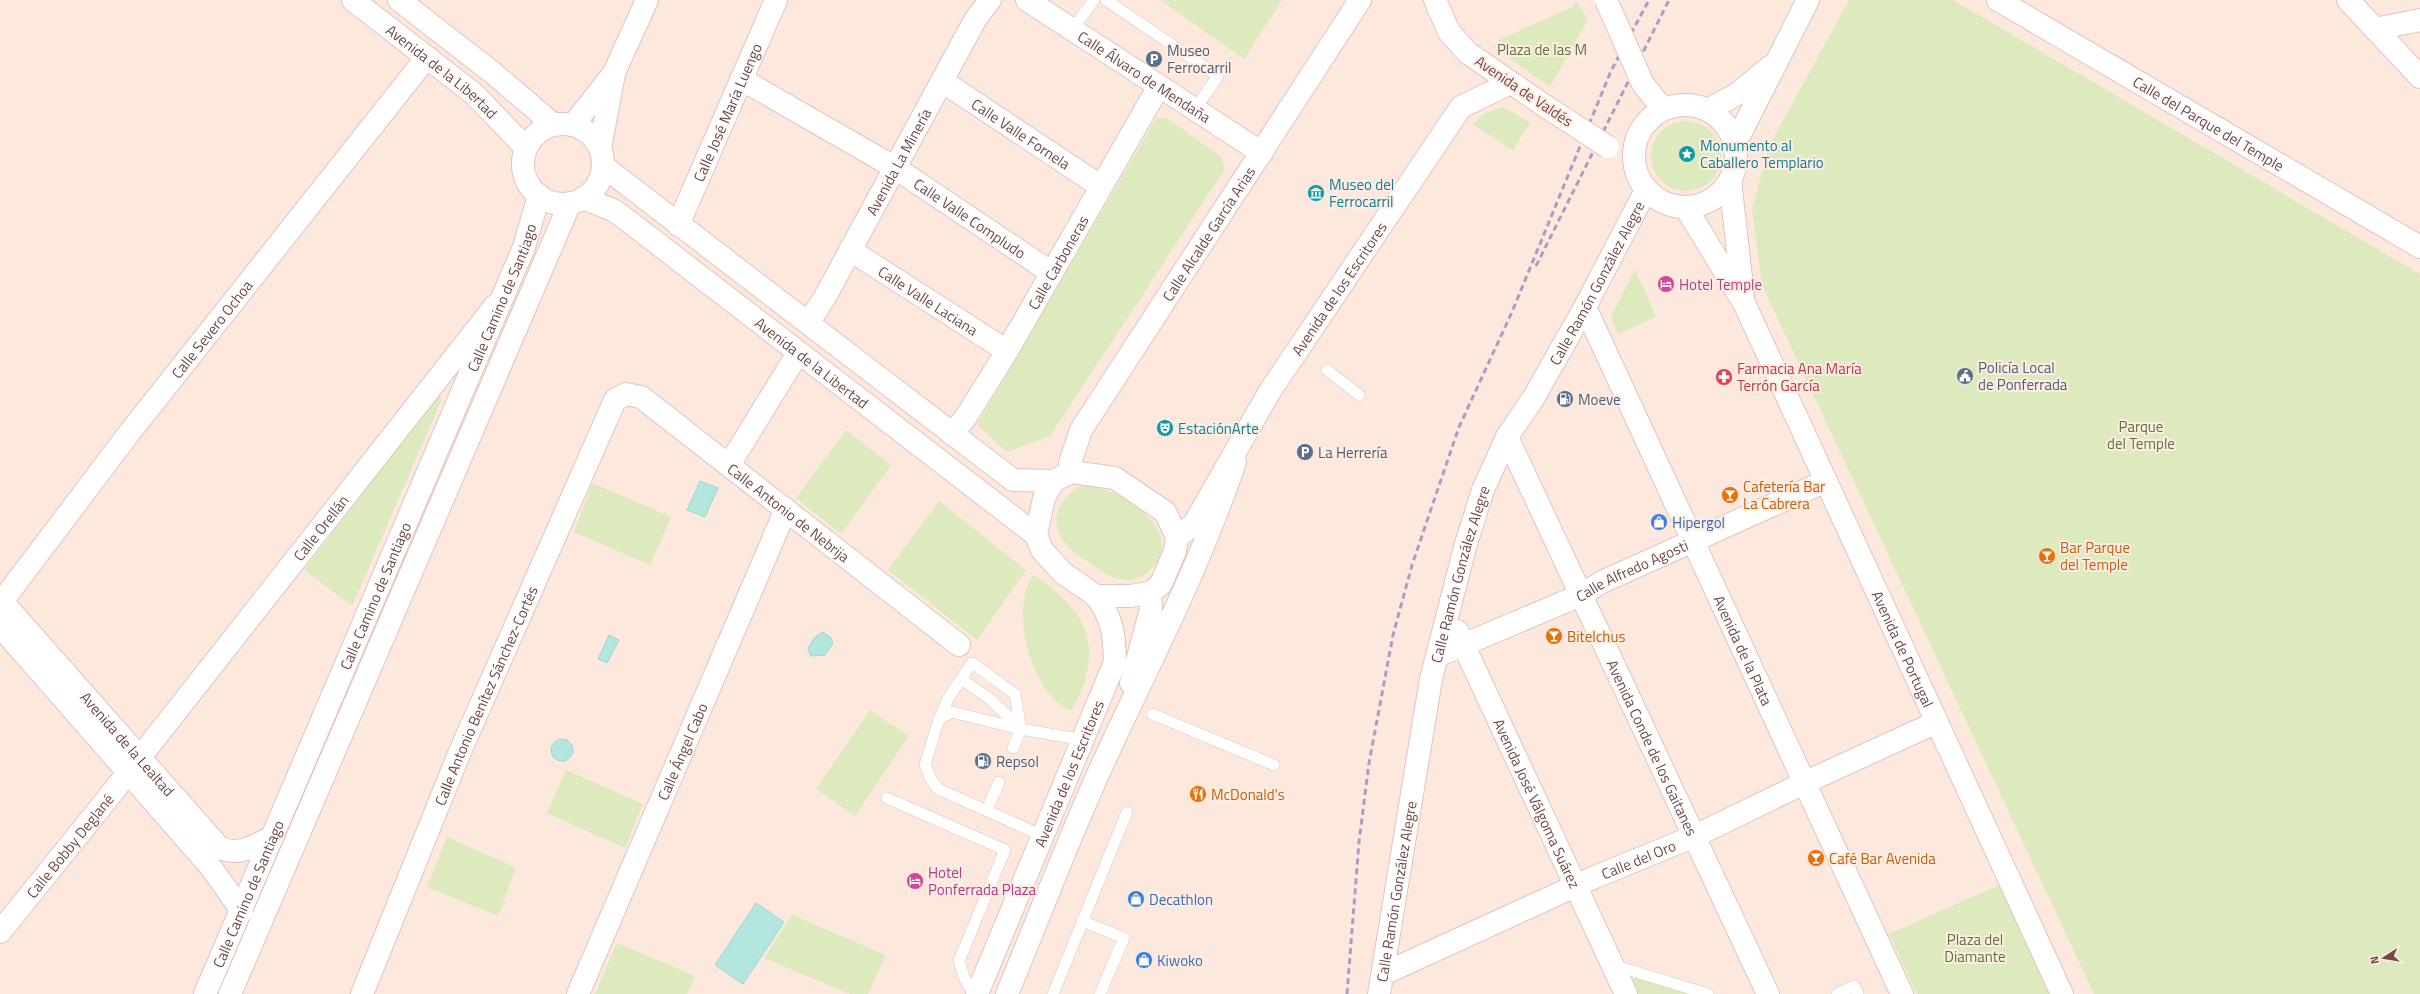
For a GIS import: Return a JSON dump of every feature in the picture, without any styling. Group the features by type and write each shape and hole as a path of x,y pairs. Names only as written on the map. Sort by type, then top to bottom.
{"street":[{"name":"Avenida de la Libertad","path":"353,0 474,94 526,148"},
{"name":"Avenida de la Libertad","path":"399,0 563,125"},
{"path":"614,73 563,125 535,135 526,148 523,158 524,174 530,185 539,196 554,203 577,200 596,186 614,73 647,0"},
{"name":"Calle José María Luengo","path":"678,225 776,0"},
{"name":"Avenida La Minería","path":"808,323 825,297 894,167 975,20 990,0"},
{"name":"Calle Álvaro de Mendaña","path":"1027,0 1071,31 1262,153"},
{"name":"Calle Alcalde García Arias","path":"1072,472 1070,464 1081,430 1360,0"},
{"name":"Avenida de Valdés","path":"1435,0 1449,32 1468,53 1545,106 1633,161"},
{"path":"1606,0 1643,84 1663,109"},
{"path":"1735,144 1757,103 1775,62 1808,0"},
{"name":"Calle del Parque del Temple","path":"1998,0 2420,247"},
{"path":"2348,0 2420,78"},
{"path":"2375,29 2420,20"},
{"name":"Calle Severo Ochoa","path":"1,601 134,425 427,58"},
{"path":"1708,110 1738,94 1775,62"},
{"name":"Calle Valle Compludo","path":"741,79 894,167 1052,273"},
{"name":"Calle Valle Fornela","path":"942,81 1100,186"},
{"name":"Avenida de los Escritores","path":"1177,537 1194,524 1270,391 1460,107 1510,83"},
{"name":"Calle Carboneras","path":"952,434 966,417 1007,351 1100,186 1159,86"},
{"path":"1678,105 1694,105 1708,110 1720,119 1729,130 1735,144 1736,156 1730,180 1722,191 1712,200 1699,206 1686,208 1664,203 1646,190 1637,176 1633,161 1634,145 1640,130 1650,118 1663,109 1678,105"},
{"path":"563,125 585,130 601,157"},
{"name":"Avenida de la Libertad","path":"601,157 678,225 1013,480 1053,482"},
{"name":"Avenida de Portugal","path":"1730,180 1744,303"},
{"name":"Calle Ramón González Alegre","path":"1381,984 1396,883 1437,656 1465,547 1483,490 1506,437 1534,397 1585,307 1646,190"},
{"name":"Calle Camino de Santiago","path":"206,994 242,911 270,838 524,247 539,196"},
{"name":"Avenida de la Libertad","path":"577,200 613,210 766,325 798,353 1036,535"},
{"name":"Calle Camino de Santiago","path":"230,994 577,200"},
{"name":"Avenida de Portugal","path":"1686,208 1744,303 2062,994"},
{"name":"Calle Valle Laciana","path":"850,250 1007,351"},
{"name":"Calle Orellán","path":"133,765 502,298"},
{"name":"Avenida de la Plata","path":"1585,307 1902,994"},
{"path":"729,465 798,353"},
{"name":"Calle Antonio de Nebrija","path":"615,400 626,394 641,396 959,644"},
{"name":"Calle Antonio Benítez Sánchez-Cortés","path":"362,994 459,754 615,400"},
{"name":"Avenida Conde de los Gaitanes","path":"1506,437 1695,836 1766,993"},
{"name":"Avenida de los Escritores","path":"1007,994 1117,732 1166,634 1212,530 1244,438"},
{"path":"1072,472 1115,478 1165,512 1177,537 1175,551 1162,584 1150,592 1113,598 1096,596 1063,573 1042,550 1036,535 1044,498 1053,482 1072,472"},
{"name":"Calle Alfredo Agosti","path":"1437,656 1581,595 1602,582 1826,481"},
{"name":"Calle Ángel Cabo","path":"578,994 786,509"},
{"name":"Avenida de los Escritores","path":"1117,732 1151,609 1150,592"},
{"name":"Avenida de los Escritores","path":"977,994 1115,662 1114,639 1109,615 1096,596"},
{"name":"Avenida de la Lealtad","path":"1,601 133,765 210,866 242,911"},
{"name":"Avenida José Válgoma Suárez","path":"1448,612 1626,994"},
{"name":"Avenida de la Lealtad","path":"0,626 133,765 225,851 251,848 270,838"},
{"name":"Calle del Oro","path":"1381,984 1576,886 1695,836 1804,782 1937,722"},
{"name":"Calle Bobby Deglané","path":"0,932 133,765"}],"lane":[{"path":"1071,31 1094,0"},
{"path":"1106,0 1218,76 1195,109"},
{"path":"1327,370 1359,395"},
{"path":"1013,748 1021,729 1015,694 972,663 949,697 939,719 925,765 931,779 938,789 1043,836"},
{"path":"961,679 990,700 1021,729"},
{"path":"939,719 952,712 1021,729 1083,740"},
{"path":"1152,714 1274,766"},
{"path":"986,810 998,782"},
{"path":"887,798 1005,850 959,961 964,977 974,994"},
{"path":"1053,994 1127,812"},
{"path":"1082,921 1124,938 1100,994"},
{"path":"1613,965 1708,994"},
{"path":"1837,994 1854,986 1858,994"}],"green space":[{"path":"1160,0 1282,0 1244,59"},
{"name":"Plaza de las M","path":"1576,0 1588,19 1550,87 1494,47 1499,40 1574,6"},
{"name":"Parque del Temple","path":"1849,0 1953,0 2420,274 2420,994 2094,994 1762,285 1752,209 1769,146"},
{"path":"1503,107 1530,122 1513,151 1473,124 1483,114"},
{"path":"1167,118 1221,157 1225,169 1050,436 1007,452 977,425 1156,119"},
{"path":"1686,121 1699,124 1711,131 1718,143 1721,156 1718,169 1711,181 1699,188 1686,191 1673,188 1661,181 1654,169 1651,156 1654,143 1661,131 1673,124"},
{"path":"1635,269 1656,317 1618,334 1611,317"},
{"path":"438,394 442,399 352,606 304,570"},
{"path":"846,430 891,465 841,534 796,498"},
{"path":"592,483 671,517 650,565 574,532"},
{"path":"1083,485 1098,487 1114,493 1145,513 1156,526 1161,541 1160,556 1149,571 1141,577 1125,580 1109,575 1078,555 1064,542 1059,534 1057,525 1059,509 1068,495"},
{"path":"939,501 1026,570 977,640 888,570"},
{"path":"1033,575 1060,595 1071,606 1085,631 1089,646 1089,662 1084,684 1071,711 1057,702 1045,688 1035,670 1028,650 1024,629 1023,609 1026,590"},
{"path":"870,710 909,736 855,816 816,789"},
{"path":"566,770 643,804 625,848 547,813"},
{"path":"447,837 516,868 498,916 427,887"},
{"name":"Plaza del Diamante","path":"1999,885 2050,994 1917,994 1889,934"},
{"path":"792,915 886,955 868,994 850,994 764,958"},
{"path":"617,943 695,976 687,994 595,994"},
{"path":"1638,976 1698,994 1639,994 1632,979"}],"water":[{"path":"700,481 718,488 705,517 687,510"},
{"path":"823,632 831,638 833,643 825,655 811,656 808,649 814,638"},
{"path":"609,635 619,640 607,663 598,659"},
{"path":"562,739 570,742 573,750 570,758 562,761 554,758 551,750 554,742"},
{"path":"756,903 784,922 743,984 715,965"}],"railway":[{"path":"1347,994 1359,842 1369,763 1393,635 1412,565 1459,427 1512,312 1611,71 1649,0"},
{"path":"1536,266 1669,0"}],"place":[{"name":"Museo Ferrocarril","path":"1154,59"},
{"name":"Monumento al Caballero Templario","path":"1687,154"},
{"name":"Museo del Ferrocarril","path":"1316,193"},
{"name":"Hotel Temple","path":"1666,284"},
{"name":"Policía Local de Ponferrada","path":"1965,376"},
{"name":"Farmacia Ana María Terrón García","path":"1724,377"},
{"name":"Moeve","path":"1565,399"},
{"name":"EstaciónArte","path":"1165,428"},
{"name":"La Herrería","path":"1305,452"},
{"name":"Cafetería Bar La Cabrera","path":"1730,495"},
{"name":"Hipergol","path":"1659,522"},
{"name":"Bar Parque del Temple","path":"2047,556"},
{"name":"Bitelchus","path":"1554,636"},
{"name":"Repsol","path":"983,761"},
{"name":"McDonald's","path":"1198,794"},
{"name":"Café Bar Avenida","path":"1816,858"},
{"name":"Hotel Ponferrada Plaza","path":"915,881"},
{"name":"Decathlon","path":"1136,899"},
{"name":"Kiwoko","path":"1144,960"}]}
